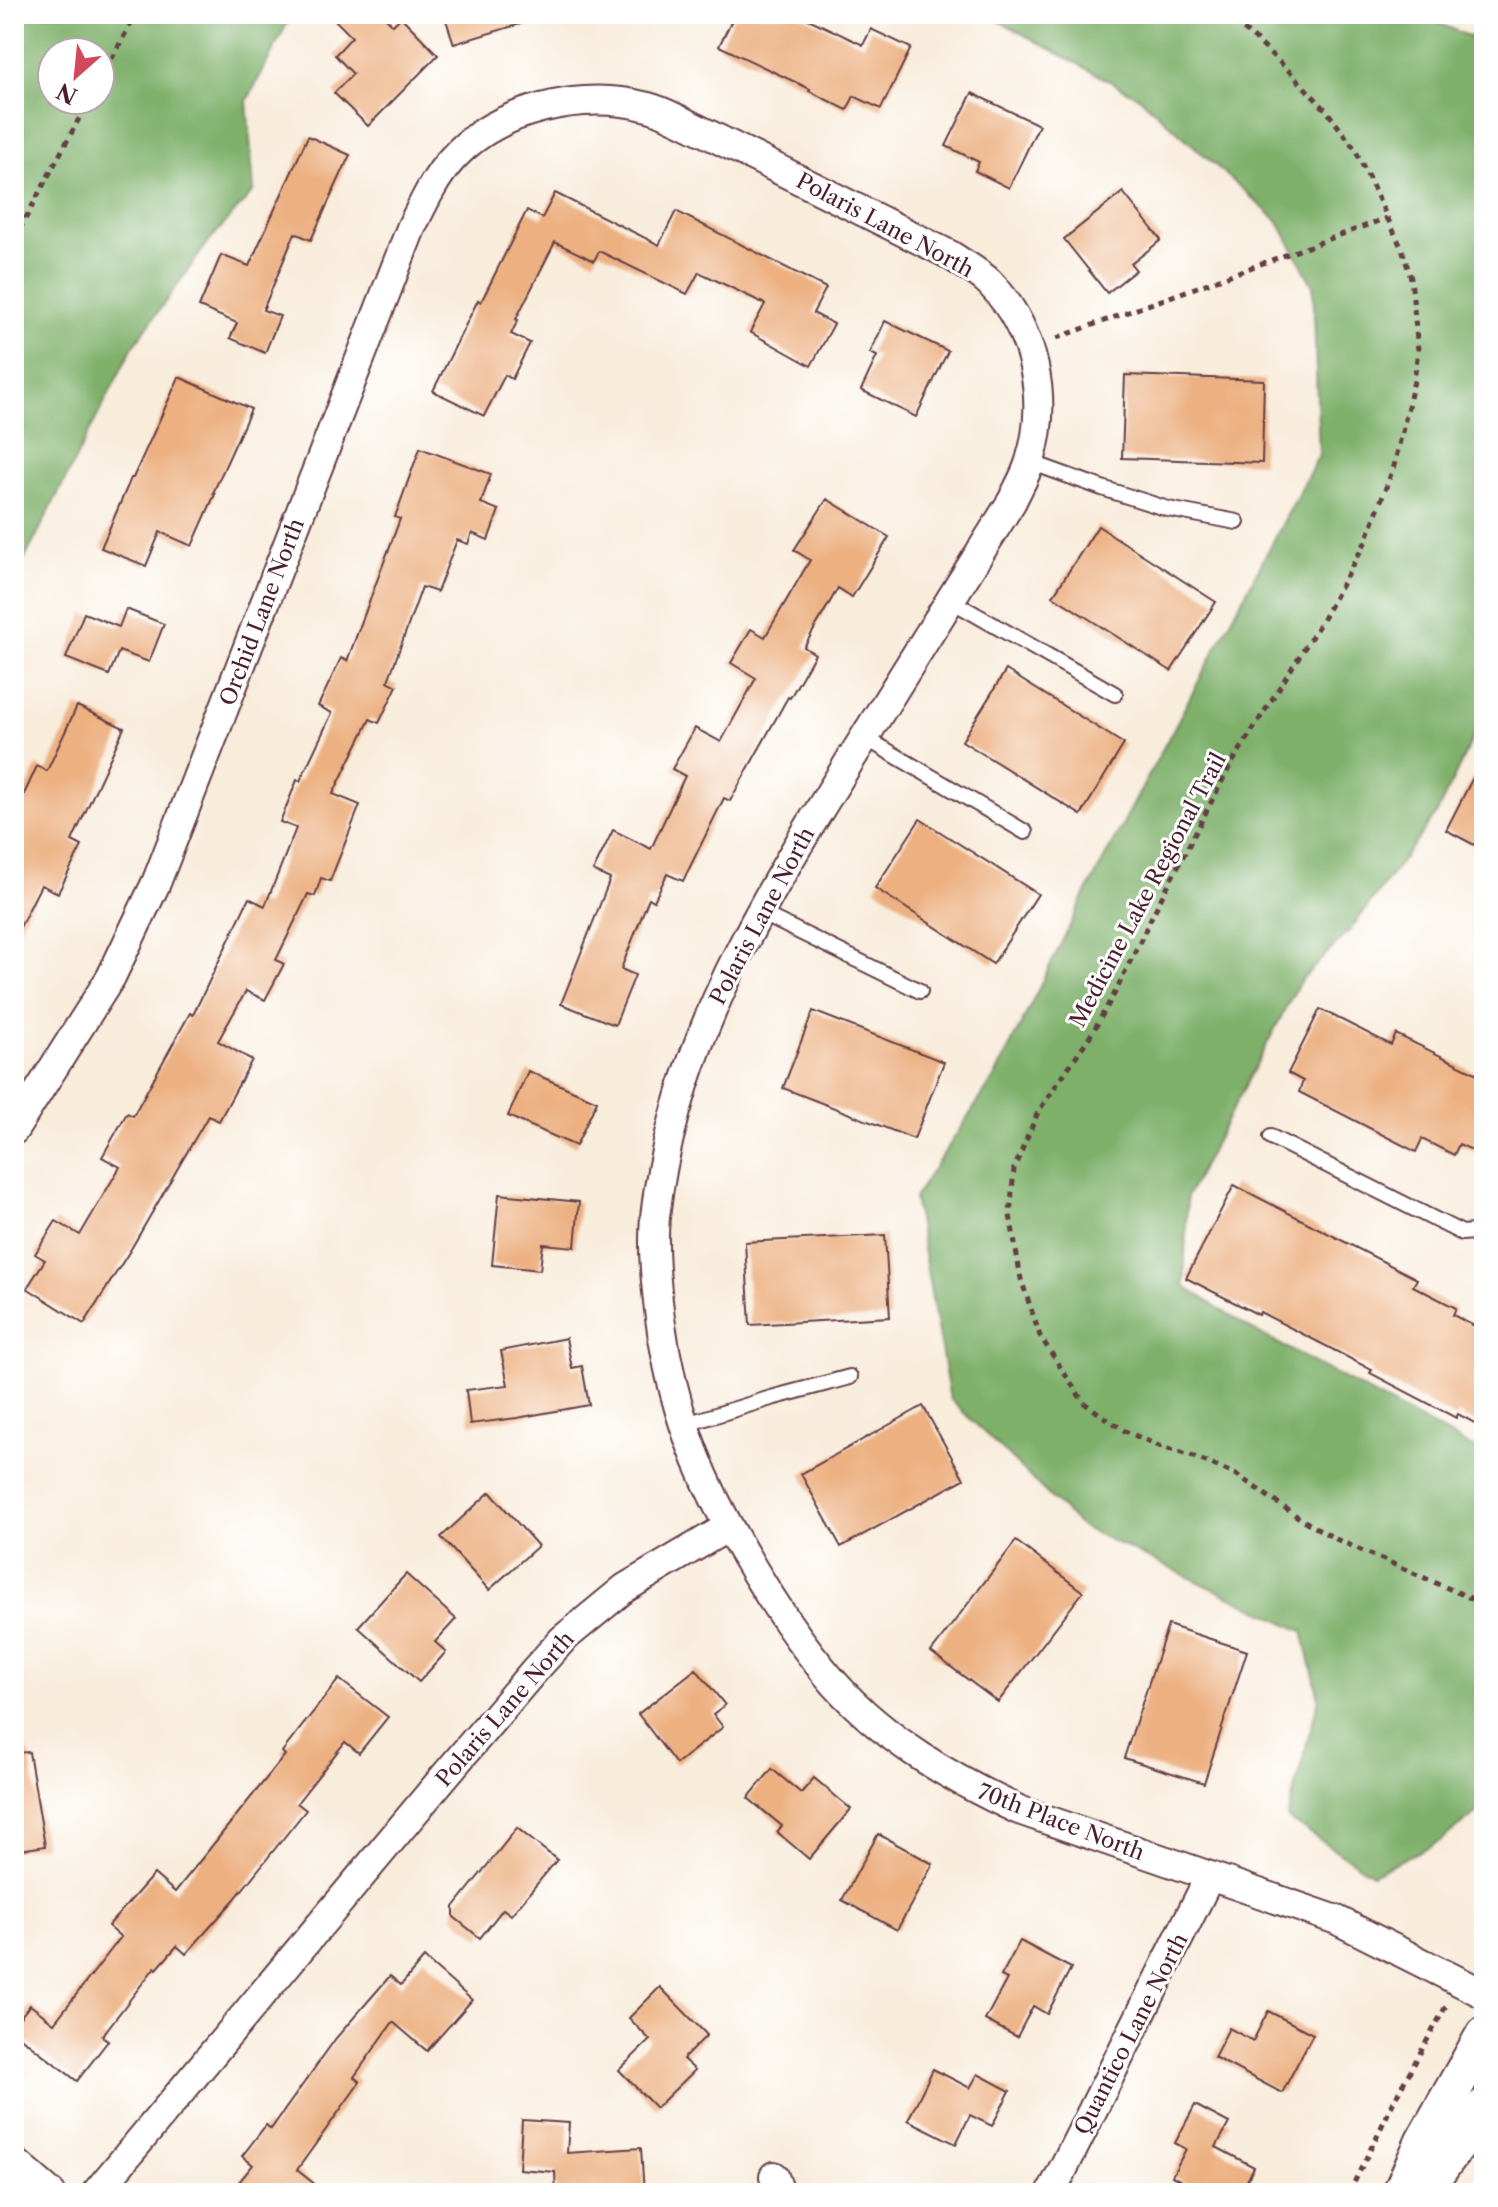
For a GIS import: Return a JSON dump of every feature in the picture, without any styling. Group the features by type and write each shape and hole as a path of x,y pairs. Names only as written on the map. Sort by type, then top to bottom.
{"street":[{"name":"Polaris Lane North","path":"96,2193 563,1639 625,1588 728,1527 700,1470 683,1425 670,1378 656,1287 655,1220 666,1156 689,1070 724,980 788,860 1012,501 1030,462 1040,411 1036,373 1029,348 1014,317 989,282 950,255 648,107 601,100 562,104 521,115"},
{"name":"Orchid Lane North","path":"14,1130 111,977 156,883 411,228 435,180 453,158 478,135 521,115"},
{"name":"70th Place North","path":"728,1527 765,1589 837,1686 880,1726 969,1787 1019,1810 1337,1920 1484,1994"},
{"name":"Quantico Lane North","path":"1051,2193 1210,1876"},
{"path":"1401,2193 1424,2141 1484,2035"},
{"path":"1422,2193 1484,2107"},
{"path":"14,2161 51,2193"}],"lane":[{"path":"1030,462 1168,509 1237,522"},
{"path":"950,600 1115,694"},
{"path":"864,737 1025,832"},
{"path":"759,912 920,991"},
{"path":"1271,1137 1462,1233 1484,1231"},
{"path":"683,1425 850,1377"}],"path":[{"path":"116,51 136,14"},
{"name":"Medicine Lake Regional Trail","path":"1225,14 1254,38 1326,110 1355,149 1402,249 1411,278 1418,350 1406,420 1389,481 1366,541 1324,617 1230,766 1092,1033 1038,1112 1014,1169 1010,1215 1021,1279 1040,1336 1084,1403 1125,1431 1237,1475 1336,1539 1484,1604"},
{"path":"14,240 80,116"},
{"path":"1029,348 1387,218"},
{"path":"1349,2193 1398,2093 1450,1999"}],"green space":[{"path":"14,14 292,14 247,101 254,191 209,241 132,348 14,580"},
{"path":"986,14 1418,14 1484,43 1484,714 1437,813 1350,930 1300,981 1187,1196 1184,1286 1251,1329 1484,1454 1484,1807 1440,1841 1372,1874 1287,1818 1319,1698 1303,1631 1080,1526 950,1399 914,1198 996,1075 1084,897 1319,455 1313,286 1279,222 1139,97"}],"building":[{"path":"329,14 382,14 393,25 401,17 438,55 368,126 334,93 353,74 335,55 352,37"},
{"path":"444,14 529,14 530,21 454,44"},
{"path":"735,14 798,14 863,45 871,29 911,48 881,109 854,96 847,110 719,46"},
{"path":"972,93 1039,125 1009,188 975,171 979,162 946,146"},
{"path":"308,136 350,155 311,240 295,233 263,310 280,316 265,353 230,338 237,323 199,307 221,255 249,266"},
{"path":"1123,192 1161,240 1131,264 1136,270 1107,293 1064,239"},
{"path":"555,193 659,245 676,211 826,288 813,313 834,324 811,366 750,332 765,304 699,272 687,294 599,251 594,261 555,242 511,334 530,343 512,379 505,375 484,416 433,391 527,210 542,218"},
{"path":"885,321 948,351 916,417 861,390 877,356 870,353"},
{"path":"1125,375 1264,380 1262,463 1122,458"},
{"path":"179,377 251,409 192,546 160,532 146,566 101,548"},
{"path":"420,448 491,474 481,503 499,510 488,540 472,533 468,544 457,540 437,592 422,587 388,681 397,686 379,723 370,719 333,794 360,805 330,881 321,878 315,896 308,894 276,960 284,964 265,1000 246,991 218,1041 252,1060 219,1121 208,1116 84,1324 27,1288 45,1260 35,1254 56,1221 80,1235 120,1167 102,1157 127,1113 133,1116 190,1013 193,1015 249,898 265,906 296,828 280,822 297,780 300,781 332,713 318,706 341,658 347,661 400,519 395,517"},
{"path":"827,499 889,537 852,597 838,588 804,647 815,654 730,801 724,798 683,881 667,874 654,901 649,898 621,969 635,975 615,1025 561,1004 610,879 593,871 613,830 651,849 685,776 672,769 695,728 721,742 756,678 731,663 751,629 765,637 810,560 794,550"},
{"path":"1098,526 1216,602 1171,671 1053,596"},
{"path":"126,609 164,624 149,662 119,651 109,675 66,658 84,613 119,627"},
{"path":"1006,670 1124,744 1081,815 962,741"},
{"path":"77,706 124,728 72,841 82,846 58,893 41,885 14,939 14,816 37,766 47,771"},
{"path":"1484,756 1484,850 1446,830"},
{"path":"920,819 1038,894 993,964 875,888"},
{"path":"1320,1009 1391,1045 1396,1034 1484,1077 1484,1136 1476,1152 1459,1144 1454,1155 1422,1139 1416,1152 1299,1092 1303,1081 1288,1073"},
{"path":"813,1011 944,1062 914,1139 783,1088"},
{"path":"528,1071 597,1101 576,1146 508,1116"},
{"path":"1234,1185 1417,1279 1413,1286 1456,1308 1453,1315 1484,1331 1484,1428 1458,1414 1456,1418 1328,1347 1186,1278"},
{"path":"499,1194 579,1202 575,1247 543,1244 540,1270 492,1265"},
{"path":"885,1235 890,1317 750,1325 745,1242"},
{"path":"566,1338 572,1368 582,1366 589,1405 470,1424 466,1390 508,1385 501,1351"},
{"path":"923,1406 964,1479 841,1547 801,1474"},
{"path":"490,1492 538,1546 489,1590 441,1537"},
{"path":"1016,1541 1083,1592 998,1702 931,1652"},
{"path":"406,1574 456,1619 435,1642 446,1652 419,1682 358,1627"},
{"path":"1168,1625 1247,1651 1204,1783 1124,1758"},
{"path":"696,1669 725,1705 713,1714 723,1727 676,1764 638,1714"},
{"path":"339,1679 388,1717 359,1753 345,1742 297,1803 306,1810 186,1954 177,1946 157,1969 155,1967 102,2036 108,2041 77,2081 14,2032 14,2025 30,2005 54,2023 121,1937 108,1926 154,1874 175,1892 285,1755 282,1752"},
{"path":"29,1752 45,1846 14,1851 14,1753"},
{"path":"772,1769 801,1793 814,1778 851,1809 809,1859 777,1832 782,1826 748,1798"},
{"path":"517,1828 557,1860 511,1915 503,1909 480,1938 454,1917 454,1907"},
{"path":"878,1834 933,1864 897,1930 842,1900"},
{"path":"1020,1941 1071,1968 1047,2014 1033,2006 1017,2037 985,2020 1007,1979 1001,1976"},
{"path":"424,1958 472,2000 427,2051 393,2022 354,2077 360,2082 297,2170 326,2193 230,2193 253,2165 242,2156 266,2125 271,2129 336,2038 390,1976 401,1985"},
{"path":"660,1987 707,2035 683,2059 695,2070 656,2108 619,2070 650,2040 629,2018"},
{"path":"1268,2011 1313,2034 1282,2093 1214,2057 1229,2028 1253,2041"},
{"path":"933,2069 970,2088 978,2074 1010,2091 992,2126 970,2115 956,2144 908,2120"},
{"path":"1195,2105 1229,2123 1216,2147 1254,2167 1241,2193 1203,2193 1172,2176 1186,2149 1175,2143"},
{"path":"522,2120 569,2123 567,2153 641,2148 644,2193 556,2193 555,2172 519,2169"}]}
